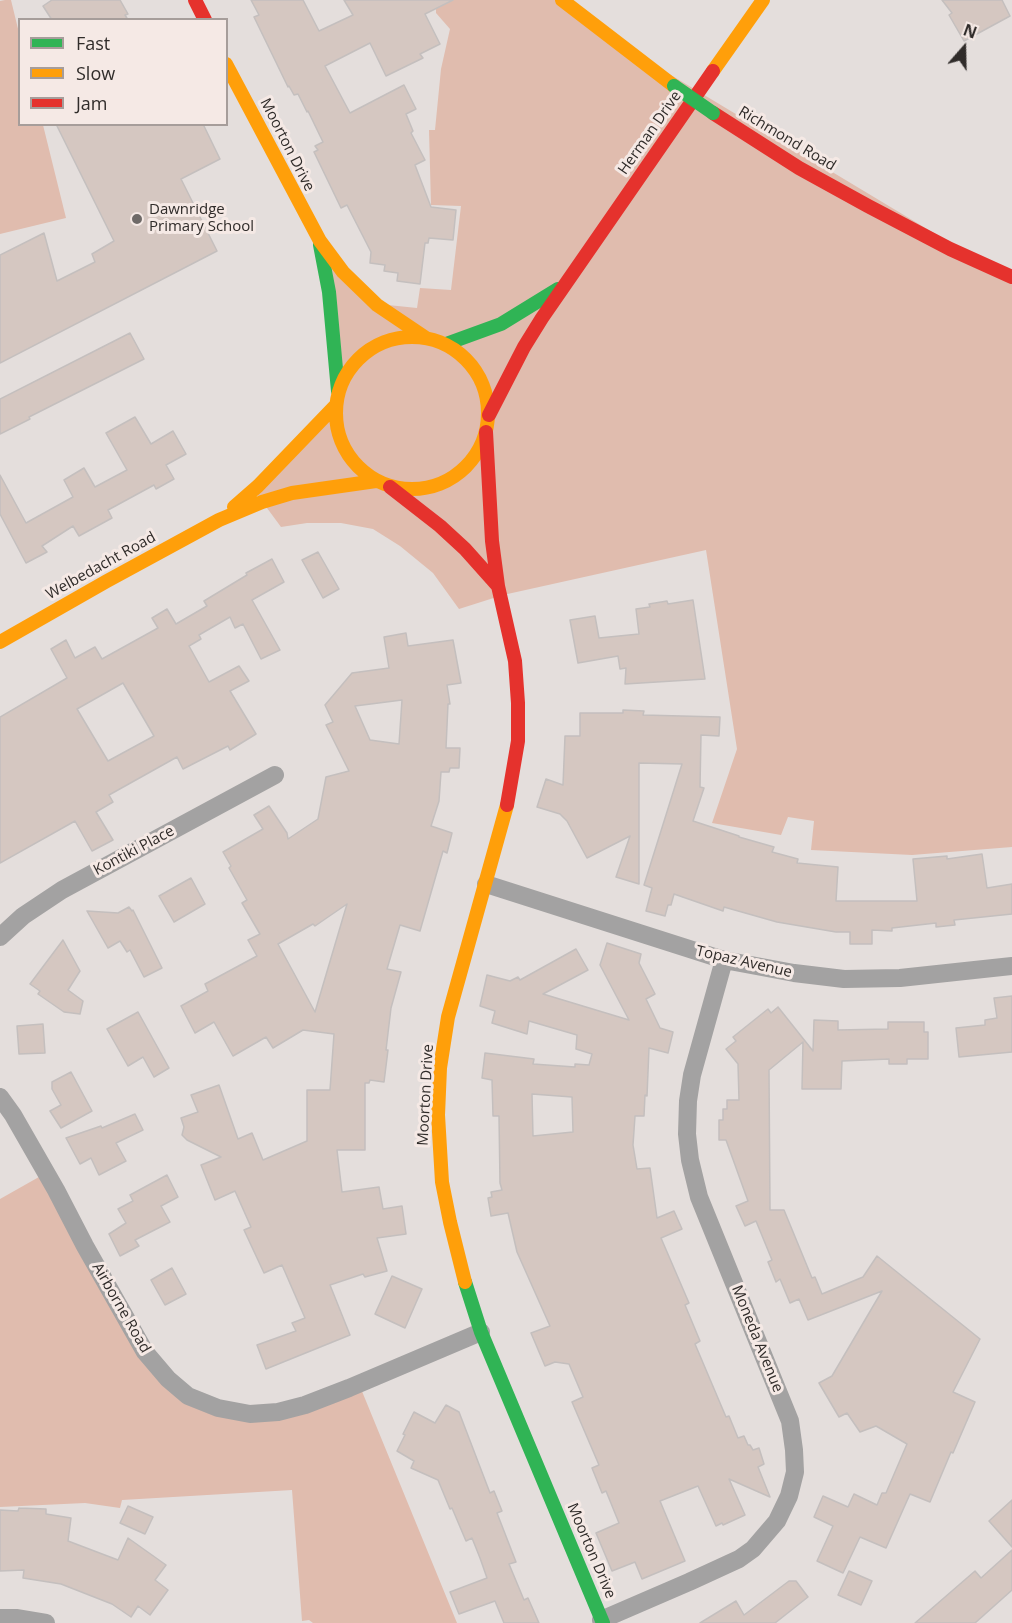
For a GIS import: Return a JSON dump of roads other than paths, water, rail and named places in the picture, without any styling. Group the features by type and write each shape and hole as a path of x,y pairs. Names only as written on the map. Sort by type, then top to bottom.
{"main road":[{"path":"195,0 204,18"},
{"name":"Richmond Road","path":"562,0 674,86 800,168 950,249 1012,277"},
{"name":"Herman Drive","path":"489,415 524,347 564,285 763,0"},
{"name":"Moorton Drive","path":"228,68 320,241 343,272 377,304 426,338"},
{"name":"Moorton Drive","path":"320,241 329,292 338,392"},
{"name":"Herman Drive","path":"446,344 501,324 564,285"},
{"path":"398,338 426,338 446,344 476,372 486,393 489,415 486,432 473,460 450,480 421,489 390,487 376,481 358,467 344,450 336,428 335,406 338,392 351,367 371,348 398,338"},
{"name":"Welbedacht Road","path":"219,520 258,486 335,406"},
{"name":"Moorton Drive","path":"486,432 492,541 498,586 515,661 518,741 506,812 448,1017 440,1068 438,1115 442,1182 460,1269 481,1332 602,1621"},
{"name":"Welbedacht Road","path":"0,642 219,520 262,502 292,493 376,481"},
{"name":"Moorton Drive","path":"390,487 440,526 465,549 498,586"}],"street":[{"name":"Kontiki Place","path":"0,937 23,916 62,890 274,775"},
{"name":"Topaz Avenue","path":"486,884 724,960 794,973 844,979 900,978 1012,966"},
{"name":"Moneda Avenue","path":"602,1621 689,1582 753,1549 777,1521 789,1496 795,1472 790,1421 699,1197 690,1160 687,1134 690,1084 724,960"},
{"name":"Airborne Road","path":"0,1097 51,1181 145,1352 168,1379 188,1396 218,1408 250,1414 278,1412 349,1388 481,1332"},
{"path":"0,1618 46,1623"}],"place":[{"name":"Dawnridge Primary School","path":"137,219"}]}
